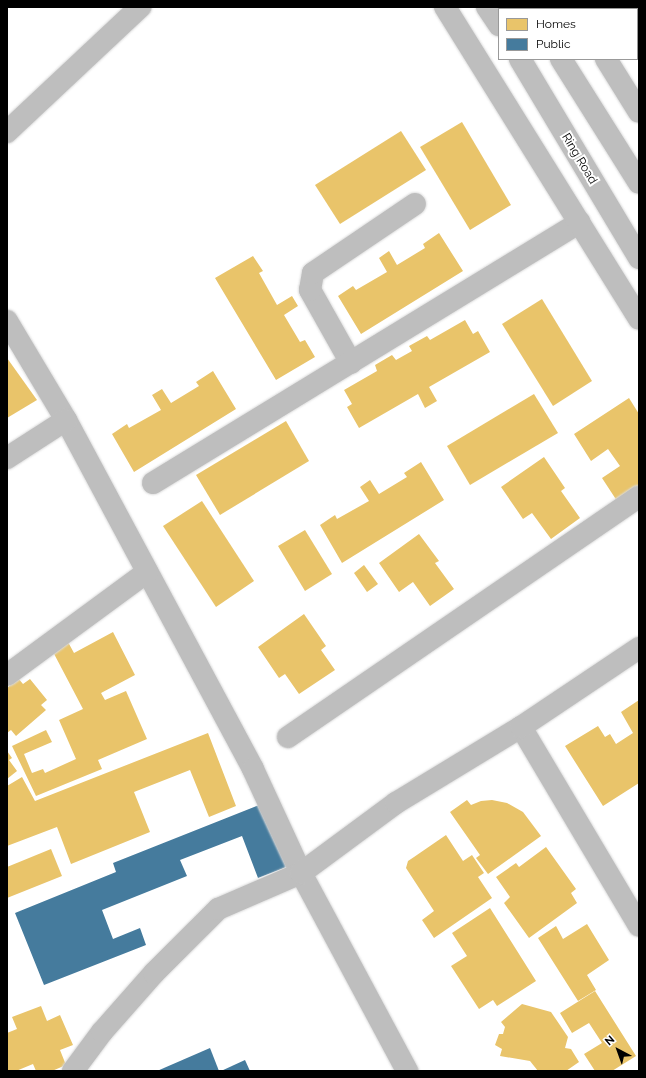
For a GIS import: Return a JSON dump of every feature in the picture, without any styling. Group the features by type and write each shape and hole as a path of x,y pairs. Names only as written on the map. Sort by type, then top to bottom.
{"main road":[{"path":"7,132 140,7"},
{"path":"445,7 639,319"},
{"path":"487,7 498,24"},
{"name":"Ring Road","path":"521,60 639,258"},
{"path":"562,60 639,183"},
{"path":"607,60 639,112"},
{"path":"351,363 310,290 313,273 415,204"},
{"path":"153,483 580,222"},
{"path":"7,321 66,420 252,769 301,873 407,1071"},
{"path":"7,458 66,420"},
{"path":"288,737 639,497"},
{"path":"7,675 147,572"},
{"path":"73,1071 102,1032 154,972 218,909 301,873 396,803 521,727 639,648"},
{"path":"521,727 639,926"}],"building: Homes":[{"path":"462,122 511,205 470,230 420,147"},
{"path":"401,131 426,170 340,224 315,185"},
{"path":"439,233 463,271 361,334 338,296 353,286 356,290 387,272 379,258 389,251 397,265 425,248 423,244"},
{"path":"253,256 263,271 259,273 277,305 292,296 298,306 284,315 300,342 305,340 315,357 276,380 215,278"},
{"path":"542,299 592,381 553,406 502,324"},
{"path":"465,320 473,334 478,331 490,352 429,387 437,401 425,408 418,394 359,428 347,407 352,404 344,390 377,371 375,365 392,355 396,360 412,351 409,346 427,336 430,340"},
{"path":"7,358 37,400 7,418"},
{"path":"213,371 236,409 134,472 112,434 127,424 129,428 161,410 152,395 162,389 171,403 199,386 196,382"},
{"path":"534,394 558,433 470,485 447,446"},
{"path":"629,398 639,414 639,491 619,504 602,478 620,466 608,449 591,461 574,434"},
{"path":"286,421 309,461 220,515 196,475"},
{"path":"544,457 565,488 561,491 580,518 551,539 532,513 523,519 501,487"},
{"path":"421,462 444,500 342,563 320,525 335,515 337,519 369,501 360,487 370,480 379,494 407,477 404,473"},
{"path":"202,501 254,581 216,607 163,526"},
{"path":"305,530 332,574 305,591 278,546"},
{"path":"419,534 439,561 435,563 454,589 430,606 413,582 399,592 379,563"},
{"path":"364,565 378,584 367,592 354,573"},
{"path":"304,614 326,646 321,650 335,670 299,694 285,674 279,678 258,647"},
{"path":"113,632 135,675 101,693 105,700 126,691 147,739 98,760 102,769 36,796 12,746 46,730 52,742 24,754 32,773 43,769 45,773 76,759 59,720 83,709 52,650 68,642 74,653"},
{"path":"18,678 23,684 30,679 47,700 41,705 46,710 16,736 11,730 7,733 7,688"},
{"path":"639,700 639,783 603,806 565,746 598,726 605,737 610,734 616,744 633,733 621,712"},
{"path":"208,733 236,806 209,817 190,770 134,792 150,832 71,864 57,827 7,846 7,786 22,777 35,801"},
{"path":"7,751 12,758 9,760 17,771 7,779"},
{"path":"467,800 471,805 481,801 492,800 507,803 523,812 541,836 488,874 476,858 480,855 450,812"},
{"path":"446,835 463,861 472,855 484,873 478,877 492,898 434,938 422,920 434,911 406,868 408,861"},
{"path":"546,847 576,889 571,893 577,903 529,938 504,903 510,897 496,877 516,863 519,867"},
{"path":"51,849 62,876 7,898 7,867"},
{"path":"490,908 536,981 497,1006 493,1000 479,1009 451,966 467,956 452,933"},
{"path":"587,924 609,960 587,975 596,990 578,1001 538,938 556,926 563,939"},
{"path":"595,991 636,1056 612,1071 595,1071 584,1054 602,1043 589,1023 572,1033 560,1013"},
{"path":"522,1004 551,1012 568,1037 565,1048 571,1049 579,1062 566,1071 538,1071 530,1061 500,1056 502,1049 495,1045 499,1034 503,1034 505,1027 501,1022"},
{"path":"41,1006 47,1021 60,1015 73,1045 60,1050 66,1065 52,1071 36,1071 33,1064 16,1071 7,1071 7,1033 17,1029 12,1017"}],"building: Public":[{"path":"264,803 289,866 258,878 242,836 180,860 187,876 102,910 113,939 140,928 146,945 44,985 15,913 116,872 113,863"},
{"path":"210,1048 219,1071 157,1071"},
{"path":"245,1060 250,1071 221,1071"}]}
